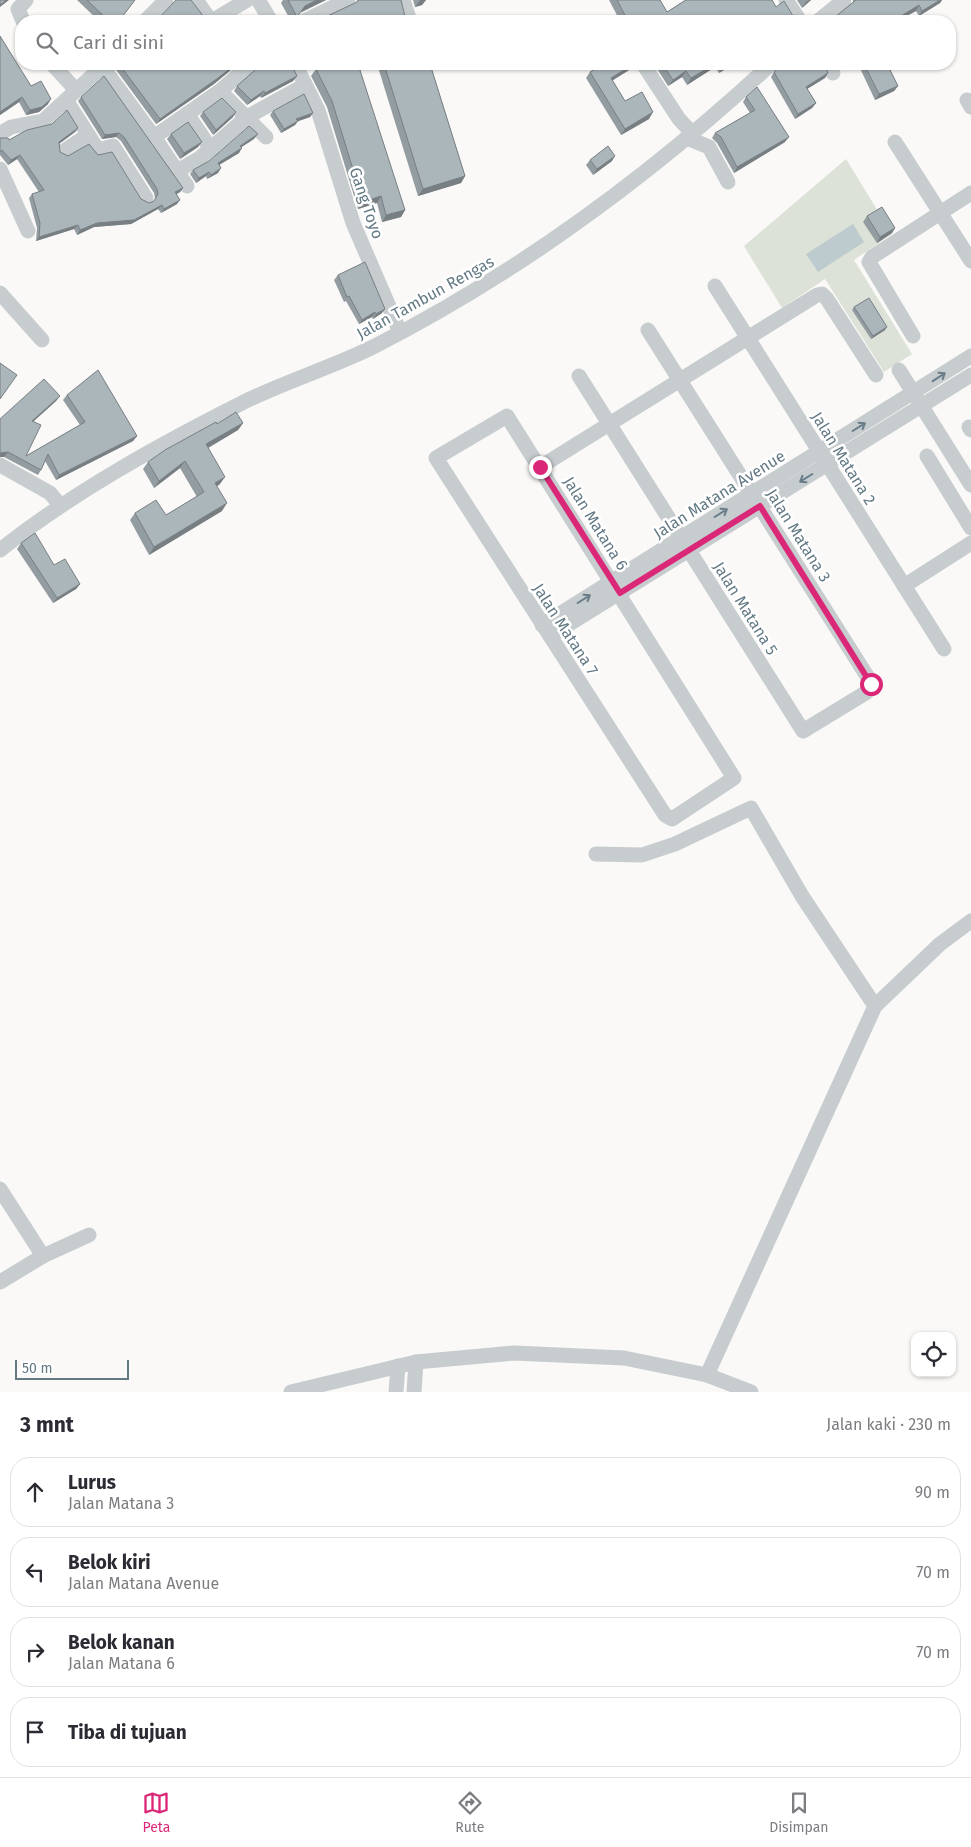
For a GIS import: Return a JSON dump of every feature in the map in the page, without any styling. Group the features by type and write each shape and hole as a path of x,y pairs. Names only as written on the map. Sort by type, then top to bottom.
{"street":[{"path":"21,15 18,9 26,0"},
{"path":"152,15 166,0"},
{"path":"196,0 207,15"},
{"path":"221,15 247,0"},
{"path":"258,0 267,15"},
{"path":"317,15 348,0"},
{"path":"403,0 408,15"},
{"path":"786,0 796,15"},
{"path":"825,15 844,0"},
{"path":"56,70 71,95 88,135 99,151 110,145 113,146 146,198"},
{"path":"0,134 11,127 43,121 99,70"},
{"path":"105,70 187,186"},
{"path":"154,137 220,90 244,70"},
{"name":"Gang Toyo","path":"298,70 318,110 353,223 395,321"},
{"path":"647,70 687,130 709,147 728,182"},
{"name":"Jalan Tambun Rengas","path":"0,550 55,500 241,404 350,358 395,321 506,272 574,227 687,130 763,70"},
{"path":"177,172 211,149 247,117 305,85"},
{"path":"220,90 266,137"},
{"path":"187,114 211,149"},
{"path":"64,152 88,135"},
{"path":"895,142 971,262"},
{"path":"0,170 28,231"},
{"path":"913,336 869,262 872,258 971,193"},
{"name":"Jalan Matana 2","path":"715,286 944,649"},
{"path":"0,293 42,340"},
{"path":"540,467 817,295 822,294 876,375"},
{"name":"Jalan Matana 3","path":"648,330 871,684 867,692 803,731"},
{"path":"918,400 971,356"},
{"path":"899,370 971,485"},
{"path":"918,400 971,375"},
{"name":"Jalan Matana 5","path":"579,376 803,731"},
{"name":"Jalan Matana Avenue","path":"546,631 918,400"},
{"name":"Jalan Matana 6","path":"436,458 508,416 734,778 672,818 668,818"},
{"path":"927,456 971,528"},
{"name":"Jalan Matana 7","path":"436,458 668,818"},
{"path":"0,465 55,500"},
{"path":"904,586 971,543"},
{"path":"596,854 642,855 675,844 751,808 802,896 875,1006"},
{"path":"707,1375 864,1035 875,1006 940,944 971,921"},
{"path":"0,1189 43,1256"},
{"path":"0,1282 43,1256 89,1234"},
{"path":"291,1392 416,1362 514,1353 624,1358 707,1375 752,1392"},
{"path":"414,1392 416,1362"},
{"path":"396,1392 398,1366"}],"shaded area":[{"path":"846,159 892,234 854,260 912,354 884,372 825,279 782,308 744,246"},
{"path":"853,224 864,242 818,272 806,254"}],"building":[{"path":"87,0 135,0 124,15 103,15"},
{"path":"176,0 191,0 202,15 162,15"},
{"path":"288,0 317,0 305,6 298,15 296,15"},
{"path":"358,0 401,0 405,15 329,15"},
{"path":"617,0 660,0 667,12 686,0 772,0 776,7 784,1 792,15 625,15"},
{"path":"856,0 940,0 922,11 919,5 903,15 837,15"},
{"path":"0,36 15,60 15,70 21,70 31,86 41,81 51,99 42,107 30,110 22,97 0,112"},
{"path":"123,70 228,70 218,78 160,119"},
{"path":"255,70 294,70 297,76 265,93 264,91 251,100 237,86"},
{"path":"316,70 360,70 405,210 386,215 381,196 363,202 332,101"},
{"path":"386,70 432,70 465,176 423,189"},
{"path":"593,70 624,70 611,78 625,101 642,92 653,112 625,129 590,72"},
{"path":"666,70 705,70 691,78 686,71 673,80"},
{"path":"776,70 827,70 828,73 806,87 816,103 798,114 774,72"},
{"path":"867,70 890,70 898,86 879,94"},
{"path":"104,76 183,188 175,192 180,200 164,209 162,205 134,220 97,223 80,230 78,225 39,237 40,223 32,194 44,190 20,155 11,160 2,150 0,152 0,138 8,138 9,140 27,130 52,124 67,110 78,128 59,142 60,152 68,156 89,144 98,155 112,152 141,199 149,203 154,201 158,194 157,189 124,137 119,133 105,135 81,97"},
{"path":"757,87 789,137 737,167 721,137 715,133 755,110 746,97"},
{"path":"304,94 313,113 296,119 298,121 284,129 273,111"},
{"path":"222,98 236,112 216,130 203,112"},
{"path":"188,122 202,142 184,153 171,134"},
{"path":"249,126 258,134 240,146 242,148 218,163 221,168 211,175 209,172 199,178 193,170 209,161"},
{"path":"608,146 615,156 597,169 590,160"},
{"path":"882,207 895,228 880,237 867,216"},
{"path":"365,262 385,309 376,314 375,312 362,320 349,296 347,297 338,275"},
{"path":"869,298 887,327 873,336 854,307"},
{"path":"0,363 17,375 0,399"},
{"path":"98,370 137,436 59,475 48,454 41,470 8,452 0,453 0,419 44,379 60,396 32,421 41,425 26,456 85,422 67,395"},
{"path":"236,412 243,423 206,444 225,477 215,483 227,503 154,547 135,513 156,500 166,515 204,492 185,461 159,481 148,462 165,450 216,422 217,424"},
{"path":"35,533 54,565 65,559 80,584 57,598 21,543"}],"route":[{"path":"540,467 620,593 760,506 871,684"}]}
